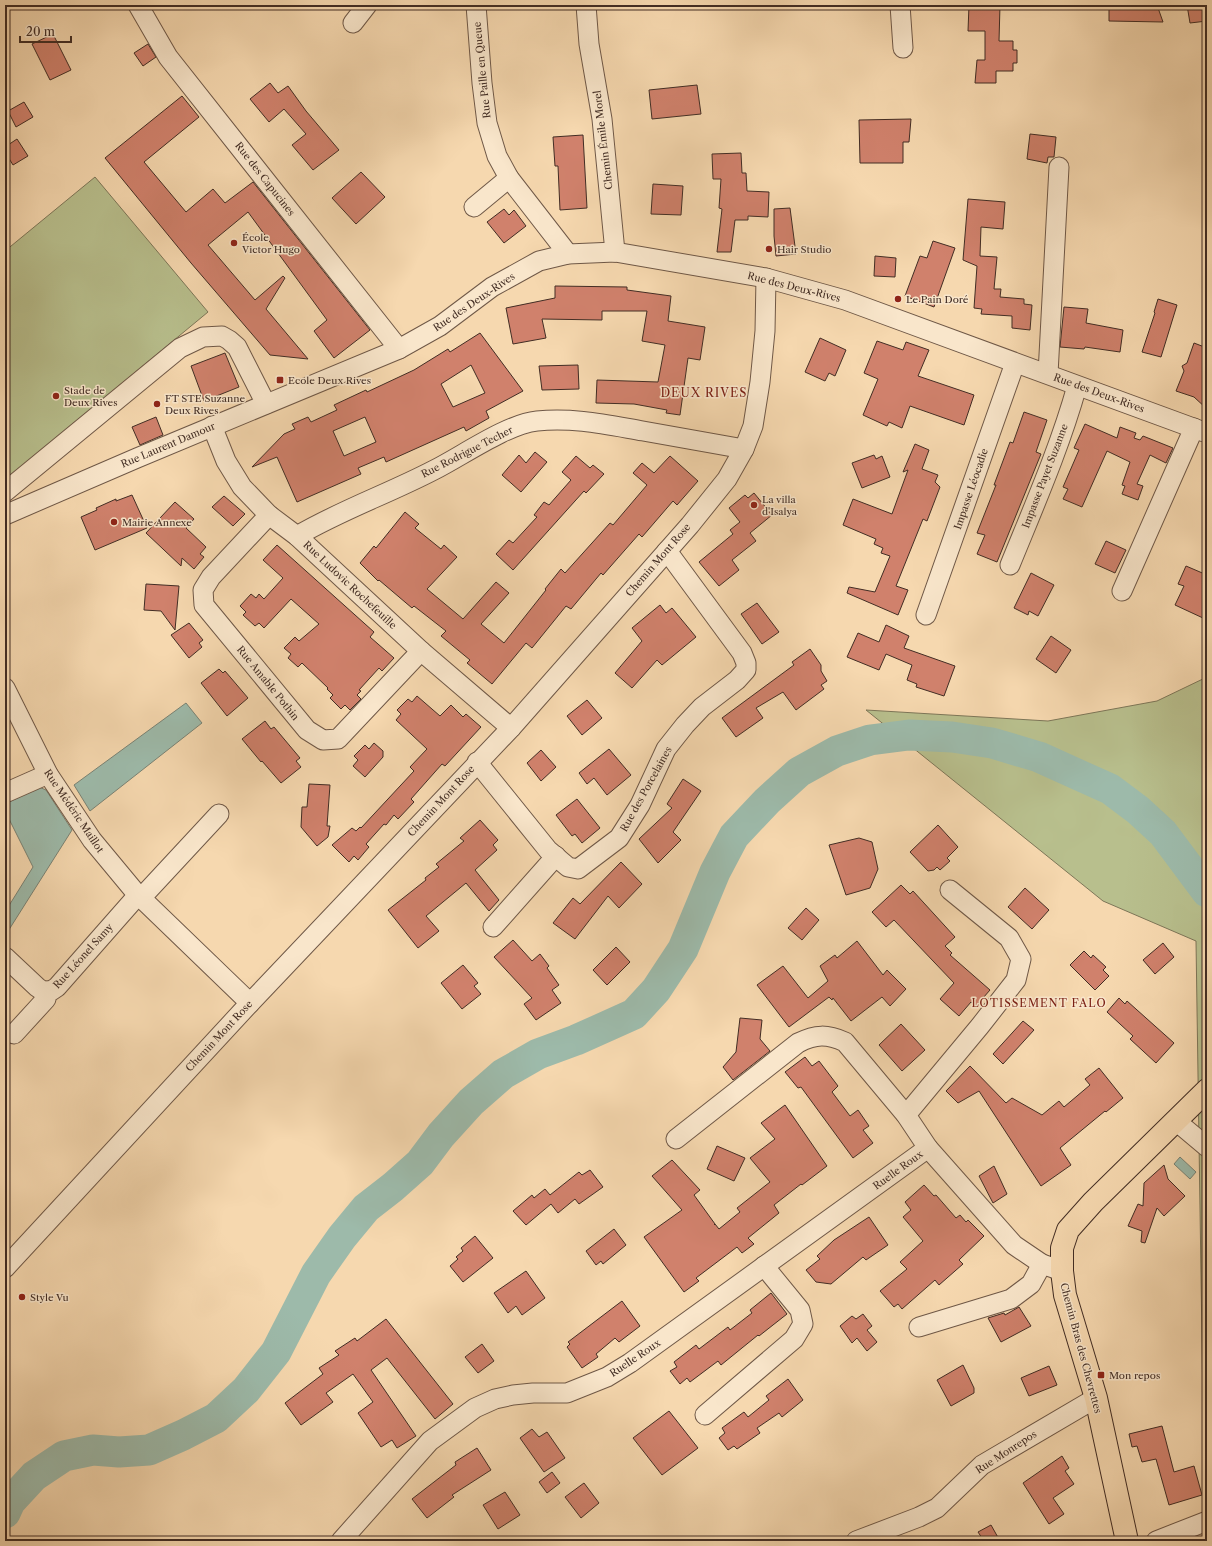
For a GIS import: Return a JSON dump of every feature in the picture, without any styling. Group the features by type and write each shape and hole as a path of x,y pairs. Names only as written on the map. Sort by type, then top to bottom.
{"main road":[{"name":"Chemin Bras des Chevrettes","path":"1127,1541 1096,1398 1065,1295 1052,1268 1062,1248 1068,1230 1093,1202 1207,1090"}],"street":[{"name":"Rue des Capucines","path":"138,5 168,57 399,349"},
{"path":"353,23 367,5"},
{"name":"Rue Paille en Queue","path":"476,5 482,83 488,123 497,156 509,178 568,254"},
{"name":"Chemin Émile Morel","path":"586,5 589,44 602,119 615,252"},
{"path":"900,5 903,48"},
{"path":"1048,374 1059,167"},
{"path":"474,207 509,178"},
{"name":"Rue des Deux-Rives","path":"399,349 440,326 492,287 514,274 538,261 568,254 615,252 766,278 845,300 1200,430 1122,591"},
{"name":"Chemin Mont Rose","path":"5,1268 250,1003 477,762 511,728 667,551 727,479 744,449 753,426 760,382 766,278"},
{"path":"5,492 180,348 203,337 222,336 237,347 266,404"},
{"name":"Rue Laurent Damour","path":"5,515 212,426 399,349"},
{"name":"Impasse Léocadie","path":"926,615 1015,362"},
{"name":"Impasse Payet Suzanne","path":"1010,565 1071,409 1077,386"},
{"name":"Rue Rodrigue Techer","path":"297,536 325,520 432,471 500,434 518,426 535,421 550,420 594,422 744,449"},
{"name":"Rue Ludovic Rochefeuille","path":"212,426 226,461 242,487 269,515 297,536 421,651 511,728"},
{"name":"Rue Amable Pothin","path":"269,515 211,577 203,590 204,605 307,730 323,740 338,739 421,651"},
{"name":"Rue des Porcelaines","path":"477,762 548,850 568,867 578,868 619,838 640,805 666,749 702,707 737,680 746,670 746,664 742,653 667,551"},
{"name":"Rue Médéric Maillot","path":"5,688 48,774 92,840 139,896 250,1003"},
{"path":"5,794 48,774"},
{"name":"Rue Léonel Samy","path":"14,1034 46,999 47,991 51,991 57,987 139,896 219,814"},
{"path":"493,927 556,856"},
{"path":"906,1115 1016,980 1021,959 1009,938 950,890"},
{"path":"5,957 37,987 44,992 47,991"},
{"name":"Ruelle Roux","path":"676,1139 798,1044 808,1038 821,1036 834,1037 845,1042 906,1115 928,1148 1014,1245 1052,1268"},
{"path":"1176,1120 1207,1147"},
{"name":"Ruelle Roux","path":"341,1541 430,1441 475,1408 495,1399 513,1395 533,1393 567,1393 607,1377 630,1363 928,1148"},
{"path":"706,1416 794,1339 803,1324 800,1310 764,1266"},
{"path":"919,1327 1011,1299 1052,1268"},
{"name":"Rue Monrepos","path":"856,1541 919,1517 937,1508 982,1465 1096,1398"},
{"path":"1156,1541 1207,1521"}],"green space":[{"name":"Stade de Deux Rives","path":"95,177 208,312 5,480 5,251"},
{"path":"1207,677 1207,1541 1205,1541 1196,941 1103,901 866,710 1048,721 1157,701"}],"shaded area":[{"path":"186,703 202,723 90,811 74,785"},
{"path":"39,787 46,790 72,830 5,936 5,912 33,867 5,811 5,804"},
{"path":"1180,1157 1196,1172 1190,1179 1174,1164"}],"building":[{"path":"969,5 1000,5 999,41 1013,41 1013,50 1017,50 1017,63 1013,63 1013,71 996,71 996,83 975,83 977,60 985,60 985,31 968,31"},
{"path":"1109,5 1157,5 1163,22 1109,21"},
{"path":"1187,5 1207,5 1207,21 1190,23"},
{"path":"53,34 71,70 50,80 32,44"},
{"path":"148,44 156,57 143,66 134,53"},
{"path":"270,83 278,93 288,86 306,111 339,150 313,170 292,145 306,134 284,109 269,122 250,99"},
{"path":"697,85 701,114 652,119 649,90"},
{"path":"182,96 199,117 144,162 186,212 213,189 225,203 253,182 370,330 334,358 314,331 327,320 248,212 208,245 255,300 283,276 285,278 266,309 308,359 270,355 191,263 105,158"},
{"path":"24,102 33,117 16,127 8,111"},
{"path":"911,119 909,142 903,142 903,163 860,163 859,120"},
{"path":"1030,134 1056,137 1054,157 1048,157 1047,163 1027,159"},
{"path":"583,135 587,208 560,210 558,166 555,166 553,137"},
{"path":"17,139 28,156 13,165 5,152 5,147"},
{"path":"741,153 742,173 746,173 747,191 769,192 768,217 748,216 748,220 735,220 731,252 717,252 722,209 719,208 721,179 713,179 712,154"},
{"path":"361,172 385,197 356,224 332,198"},
{"path":"653,184 683,186 681,215 651,214"},
{"path":"968,199 1005,202 1003,229 981,227 980,256 997,257 994,289 1001,289 1000,297 1024,299 1024,304 1032,305 1030,330 1012,328 1012,316 981,314 982,309 974,308 977,266 963,260"},
{"path":"790,208 796,254 776,256 774,209"},
{"path":"504,209 509,215 514,210 526,226 504,243 487,222"},
{"path":"933,241 955,248 934,307 905,296 920,256 927,258"},
{"path":"875,256 896,258 895,277 874,276"},
{"path":"555,286 627,287 627,290 671,296 668,321 705,327 700,360 688,358 680,415 666,413 667,410 634,404 596,403 597,380 658,382 665,345 642,341 647,311 602,311 602,320 542,319 546,338 513,344 506,308 555,298"},
{"path":"1158,299 1177,305 1161,357 1142,352"},
{"path":"1064,307 1088,309 1086,323 1123,330 1120,352 1085,347 1084,349 1060,347"},
{"path":"480,333 523,391 486,411 489,418 466,431 464,427 386,462 384,457 358,468 361,474 297,502 277,457 252,467 284,434 295,429 292,424 308,417 311,422 337,410 334,405 366,390 367,392 414,370 448,349 450,352","holes":["471,365 485,393 453,407 441,384","365,417 376,442 344,456 333,431"]},
{"path":"820,338 846,350 835,376 829,373 825,381 805,372"},
{"path":"877,341 903,350 906,342 929,350 918,376 974,395 964,425 910,406 902,428 889,422 887,426 863,415 878,379 864,373"},
{"path":"1194,343 1207,348 1207,409 1194,397 1176,391 1184,371 1182,366 1187,363"},
{"path":"225,353 239,387 204,401 191,366"},
{"path":"578,365 579,389 542,390 539,366"},
{"path":"1024,412 1047,420 1036,452 1041,454 997,562 977,554 985,535 977,533 996,485 994,485 1010,442 1013,443"},
{"path":"156,417 163,435 140,445 132,427"},
{"path":"1085,424 1117,438 1120,427 1136,433 1134,438 1140,440 1143,436 1173,448 1166,463 1150,455 1137,484 1143,486 1138,500 1122,494 1125,486 1122,485 1130,462 1107,451 1082,507 1063,499 1068,489 1063,487 1079,450 1074,448"},
{"path":"915,444 929,450 922,469 938,475 935,482 940,487 927,521 923,519 896,586 908,590 898,615 847,593 849,587 875,592 890,556 881,553 883,548 874,544 876,539 843,525 853,499 892,514 908,470 903,472"},
{"path":"535,452 547,462 521,492 502,475 519,455 526,463"},
{"path":"874,455 876,459 882,456 890,477 862,488 852,463"},
{"path":"576,456 590,468 593,465 604,474 586,493 584,491 513,570 496,554 509,540 513,543 537,517 534,515 544,502 549,505 571,480 562,472"},
{"path":"670,456 698,481 677,505 673,501 642,537 639,534 603,575 601,573 571,609 566,606 532,648 526,643 492,684 467,663 470,660 441,636 446,631 414,606 412,608 379,580 378,581 360,563 374,546 376,548 405,512 419,524 415,528 441,549 444,545 457,557 427,589 463,619 496,582 509,593 481,624 504,643 561,569 565,573 610,523 613,525 647,485 633,473 642,463 654,473"},
{"path":"754,493 772,515 750,533 756,541 732,560 739,570 719,586 699,562 733,534 730,530 740,522 729,508 745,495 748,498"},
{"name":"Mairie Annexe","path":"132,495 147,528 95,550 81,517 116,499 116,501"},
{"path":"224,496 245,514 233,526 212,507"},
{"path":"175,502 194,519 186,528 206,547 200,554 204,557 194,569 182,558 181,566 146,533"},
{"path":"1106,541 1126,550 1115,573 1095,564"},
{"path":"277,545 374,632 370,637 394,658 382,671 379,668 359,690 361,691 357,695 361,699 350,710 345,705 341,709 330,698 333,695 327,689 328,688 302,663 298,667 288,658 291,654 284,648 295,637 299,641 319,624 291,599 264,628 259,623 255,626 243,615 246,612 240,606 251,594 256,598 259,594 264,599 283,578 263,560"},
{"path":"1186,566 1207,575 1207,609 1203,618 1175,605 1184,586 1178,584"},
{"path":"1031,573 1054,585 1038,616 1029,611 1028,615 1014,608"},
{"path":"146,584 179,586 175,630 161,611 144,610"},
{"path":"757,603 779,632 762,644 741,614"},
{"path":"660,605 666,613 672,608 696,637 662,665 657,660 632,688 615,673 642,641 632,628"},
{"path":"189,623 203,640 199,643 202,647 189,658 171,635"},
{"path":"886,625 909,636 904,648 955,666 944,696 916,687 917,684 907,680 912,665 886,654 879,670 847,657 858,633 879,642"},
{"path":"1051,636 1071,650 1056,673 1036,659"},
{"path":"810,649 821,665 821,671 827,681 821,685 824,689 796,710 783,692 756,708 763,718 736,737 722,718 794,665 792,662"},
{"path":"219,669 223,673 225,671 248,698 227,716 201,683"},
{"path":"417,696 440,716 451,705 463,717 466,714 481,727 445,766 442,764 411,799 414,802 398,819 394,815 386,825 384,824 366,844 369,847 358,860 354,856 349,862 332,845 352,828 356,831 360,827 361,828 414,771 410,767 427,749 396,720 401,714 397,710 408,699 412,702"},
{"path":"587,700 602,718 582,735 567,716"},
{"path":"265,721 271,729 274,727 300,758 296,761 301,767 281,783 242,739"},
{"path":"374,743 383,751 383,757 365,777 353,766 358,760 354,756 365,745 369,749"},
{"path":"609,749 631,775 607,795 594,778 587,784 579,773"},
{"path":"541,750 556,767 541,781 527,763"},
{"path":"683,779 701,791 673,832 681,840 658,863 639,839 672,808 667,804"},
{"path":"309,784 330,785 327,826 330,826 328,837 317,846 301,827 302,807 307,807"},
{"path":"577,799 600,828 582,843 575,834 572,836 556,815"},
{"path":"480,820 498,840 493,845 497,850 475,870 499,900 489,911 466,883 426,916 439,931 418,948 388,910 426,880 425,878 439,867 436,864 464,841 460,838"},
{"path":"938,825 958,847 947,858 950,861 940,870 937,867 934,870 928,871 910,852"},
{"path":"859,838 872,842 878,869 870,888 846,895 829,845"},
{"path":"621,862 642,884 619,908 608,896 575,939 553,923 573,898 580,904"},
{"path":"901,885 910,894 913,891 955,937 945,946 952,953 950,955 990,990 976,1006 971,1002 959,1016 940,999 954,983 894,920 886,927 872,912"},
{"path":"1025,888 1049,910 1032,929 1008,907"},
{"path":"806,908 819,920 802,940 788,928"},
{"path":"513,940 532,961 540,954 549,966 547,968 559,985 552,990 561,1003 536,1020 524,1004 532,998 494,957"},
{"path":"857,941 883,975 887,970 906,989 890,1006 882,997 851,1021 833,998 832,1000 829,997 789,1027 757,985 783,966 808,998 828,981 820,966 835,955 837,958"},
{"path":"1163,943 1174,957 1155,974 1143,960"},
{"path":"616,947 630,962 607,985 593,970"},
{"path":"1084,951 1091,958 1093,955 1106,967 1103,970 1109,976 1095,990 1070,965"},
{"path":"463,965 478,983 474,986 481,994 462,1009 441,983"},
{"path":"1119,998 1125,1004 1127,1001 1174,1043 1156,1063 1130,1039 1133,1036 1107,1012"},
{"path":"740,1018 762,1020 760,1039 770,1051 733,1080 723,1067 736,1052"},
{"path":"1023,1021 1034,1030 1003,1064 993,1054"},
{"path":"901,1024 925,1050 902,1071 879,1045"},
{"path":"805,1057 812,1066 819,1061 838,1086 832,1092 850,1116 858,1110 869,1126 863,1130 873,1143 853,1158 801,1087 798,1088 785,1072"},
{"path":"970,1066 1006,1103 1012,1098 1042,1115 1059,1101 1064,1107 1090,1085 1085,1079 1099,1068 1123,1098 1060,1148 1071,1165 1041,1186 979,1091 958,1103 946,1091"},
{"path":"785,1105 827,1166 774,1205 779,1213 748,1238 754,1244 742,1253 737,1247 696,1278 699,1281 684,1292 644,1237 682,1210 652,1176 672,1160 700,1190 694,1195 719,1229 740,1212 737,1208 770,1182 750,1158 775,1139 761,1123"},
{"path":"717,1146 745,1158 734,1181 707,1169"},
{"path":"1164,1165 1168,1179 1185,1196 1164,1216 1157,1208 1145,1243 1141,1242 1142,1231 1128,1226 1138,1204 1143,1206 1144,1183"},
{"path":"994,1166 1007,1194 993,1203 979,1176"},
{"path":"590,1170 603,1187 579,1204 575,1199 558,1213 551,1204 526,1225 513,1211 532,1195 534,1198 545,1189 550,1195 579,1172 582,1175"},
{"path":"924,1185 934,1196 936,1195 956,1218 960,1215 966,1222 968,1220 984,1236 959,1260 963,1264 939,1285 935,1280 902,1309 898,1304 894,1307 880,1291 907,1269 900,1262 923,1241 903,1217 911,1210 905,1202"},
{"path":"869,1217 888,1245 866,1260 863,1257 831,1284 816,1282 806,1270 820,1259 817,1256 834,1240"},
{"path":"614,1229 626,1245 603,1264 601,1261 596,1265 586,1251"},
{"path":"475,1236 493,1258 463,1282 450,1266 458,1259 456,1257 463,1251 461,1248"},
{"path":"526,1271 545,1298 522,1315 516,1306 508,1313 494,1293"},
{"path":"771,1293 787,1314 721,1365 718,1361 690,1382 687,1378 680,1384 670,1371 677,1367 674,1362 696,1345 699,1349 728,1327 730,1330 752,1313 750,1310"},
{"path":"622,1301 640,1326 619,1342 615,1338 596,1354 598,1357 582,1368 567,1347 570,1344 568,1342"},
{"path":"1019,1307 1031,1326 1001,1342 988,1318 1004,1313 1005,1315"},
{"path":"863,1314 872,1326 867,1330 877,1342 867,1351 857,1338 852,1343 840,1326 852,1316 856,1319"},
{"path":"386,1319 453,1404 435,1419 387,1358 371,1370 416,1436 397,1448 392,1440 381,1447 358,1413 373,1402 353,1374 326,1393 333,1402 301,1425 285,1403 323,1374 319,1368 339,1355 335,1351 355,1338 357,1341"},
{"path":"482,1344 494,1361 478,1373 465,1357"},
{"path":"963,1365 974,1388 974,1393 951,1406 937,1380"},
{"path":"1049,1366 1057,1385 1029,1396 1021,1378"},
{"path":"788,1379 803,1400 782,1417 779,1413 757,1428 760,1433 737,1449 734,1446 728,1450 719,1438 725,1433 722,1428 744,1412 748,1417 769,1400 766,1396"},
{"path":"669,1411 698,1448 662,1475 633,1438"},
{"path":"1162,1426 1174,1472 1194,1466 1202,1495 1169,1505 1156,1459 1142,1462 1137,1446 1132,1447 1129,1434"},
{"path":"532,1429 539,1437 547,1432 565,1458 544,1472 520,1438"},
{"path":"477,1448 491,1470 452,1495 454,1497 427,1518 412,1499 456,1465 455,1462"},
{"path":"1062,1456 1069,1468 1065,1471 1074,1484 1053,1498 1064,1514 1049,1524 1023,1483"},
{"path":"552,1472 560,1483 547,1493 539,1482"},
{"path":"584,1483 599,1503 581,1518 565,1497"},
{"path":"505,1492 520,1515 498,1529 483,1505"},
{"path":"991,1525 1000,1541 984,1541 978,1532"}],"waterway":[{"path":"5,1513 10,1502 34,1476 64,1456 93,1450 119,1452 149,1450 216,1418 246,1390 276,1352 316,1274 342,1237 366,1208 420,1163 441,1135 471,1102 503,1074 538,1054 576,1040 634,1014 656,990 683,949 715,872 734,836 767,801 799,772 837,751 870,740 909,735 952,737 992,743 1039,757 1110,789 1138,810 1163,833 1207,892"}],"place":[{"name":"École Victor Hugo","path":"234,243"},
{"name":"Hair Studio","path":"769,249"},
{"name":"Le Pain Doré","path":"898,299"},
{"name":"Ecole Deux Rives","path":"280,380"},
{"name":"Stade de Deux Rives","path":"56,396"},
{"name":"FT STE Suzanne Deux Rives","path":"157,404"},
{"name":"La villa d'Isalya","path":"754,505"},
{"name":"Mairie Annexe","path":"114,522"},
{"name":"Style Vu","path":"22,1297"},
{"name":"Mon repos","path":"1101,1375"}],"district":[{"name":"DEUX RIVES","path":"704,392"},
{"name":"LOTISSEMENT FALO","path":"1039,1003"}]}
